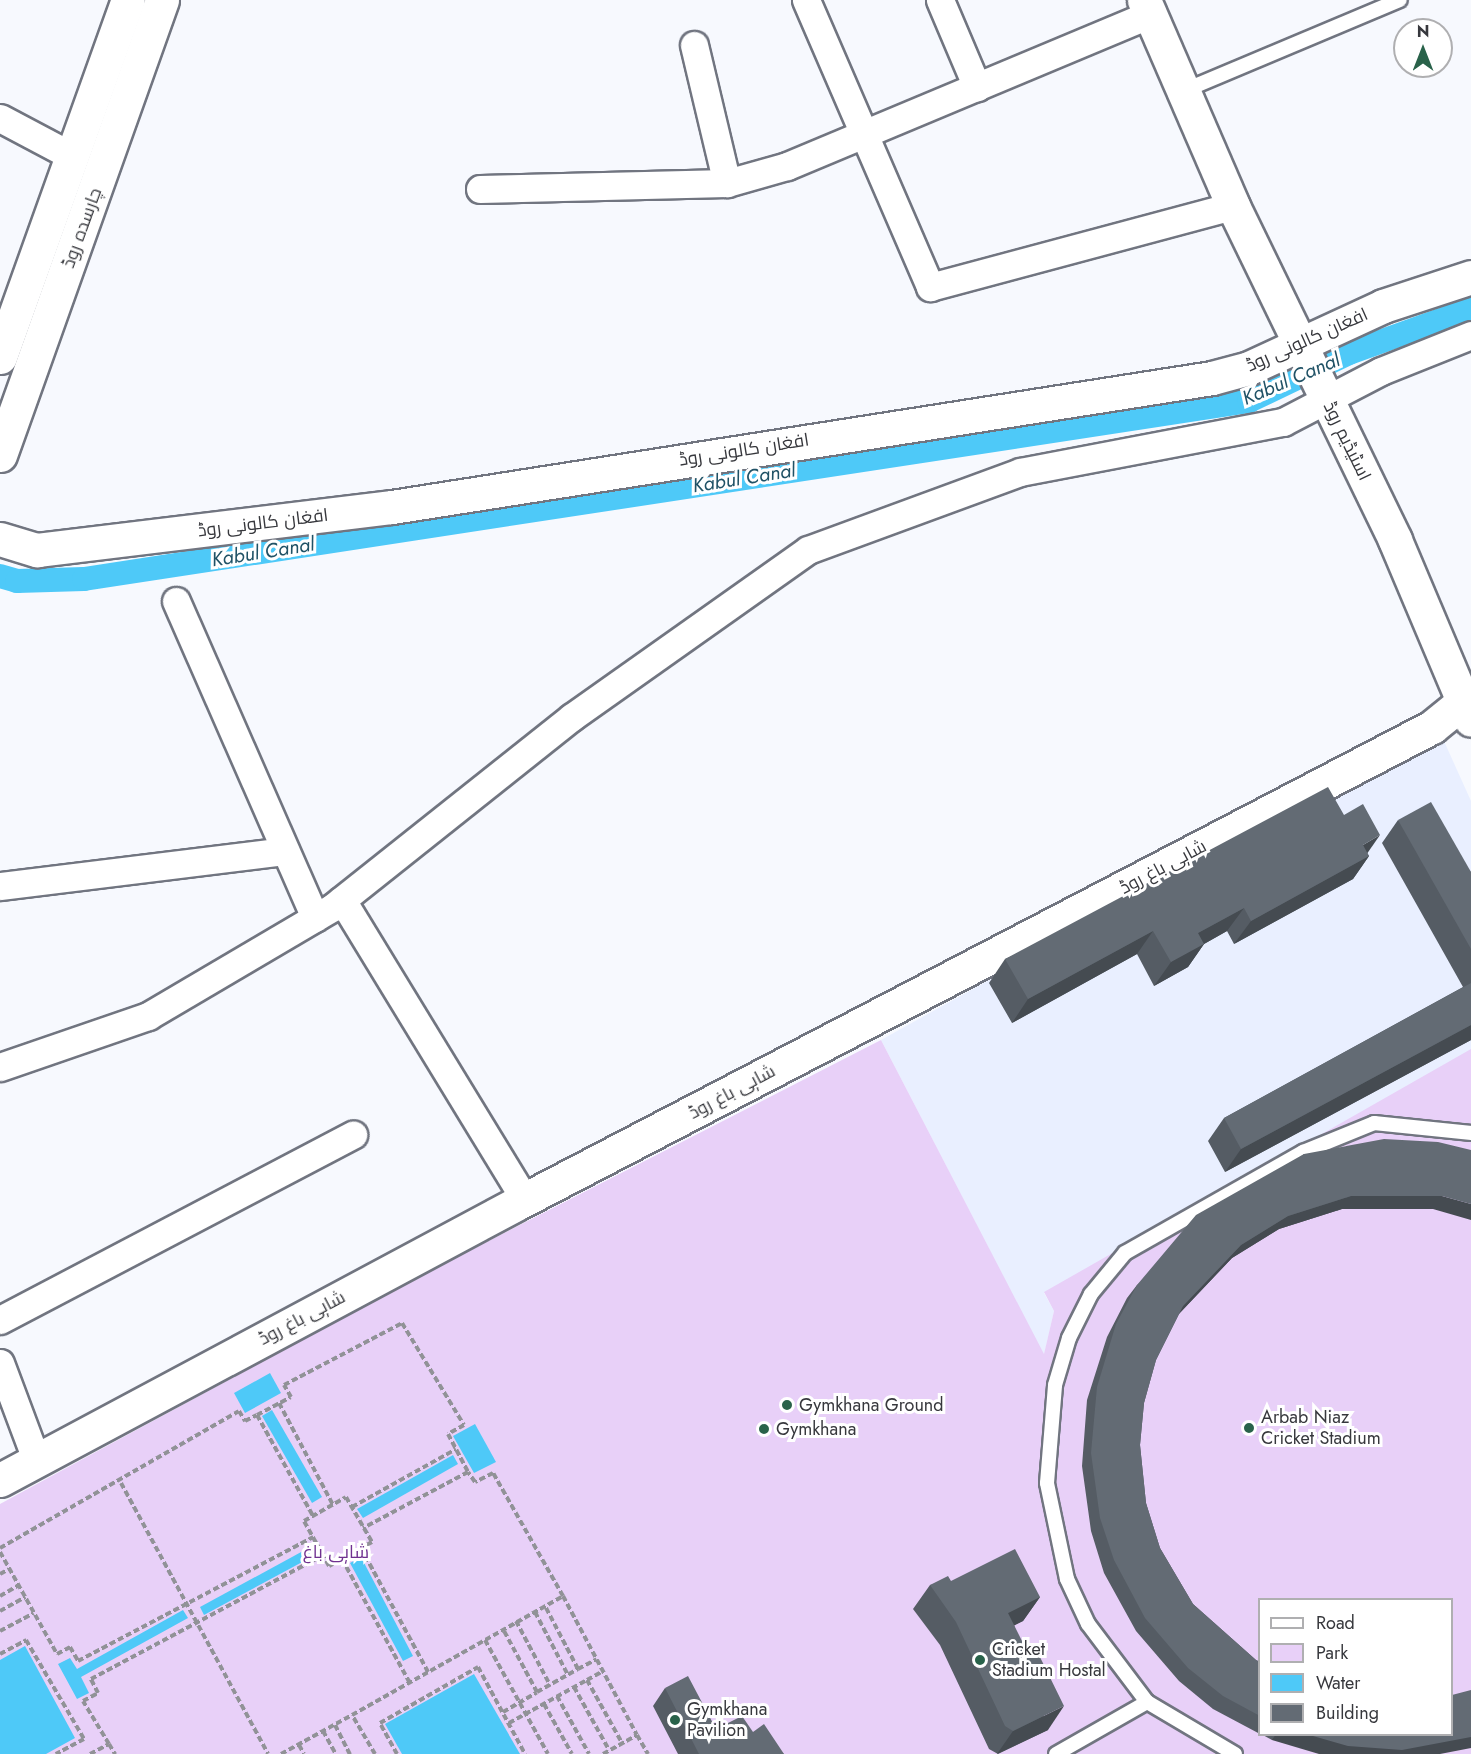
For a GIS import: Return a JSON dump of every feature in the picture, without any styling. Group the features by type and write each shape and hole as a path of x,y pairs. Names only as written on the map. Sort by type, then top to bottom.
{"main road":[{"name":"چارسدہ روڈ","path":"0,357 70,155 128,0"},
{"name":"چارسدہ روڈ","path":"0,455 162,0"},
{"name":"اسٹیڈیم روڈ","path":"1147,7 1233,206 1303,345 1395,540 1467,711"},
{"name":"افغان کالونی روڈ","path":"0,540 37,550 404,505 1212,378 1249,368 1471,277"},
{"name":"شاہی باغ روڈ","path":"0,1480 525,1200 1432,727 1467,711"}],"street":[{"path":"806,0 930,287 1233,206"},
{"path":"940,0 977,87"},
{"path":"480,189 727,183 865,134 977,87 1147,7"},
{"path":"694,45 727,183"},
{"path":"0,118 70,155"},
{"path":"0,1067 148,1016 315,918 342,900 572,717 808,550 1020,472 1283,422 1326,397 1471,335"},
{"path":"176,601 315,918"},
{"path":"0,886 285,851"},
{"path":"342,900 525,1200"},
{"path":"0,1320 353,1135"},
{"path":"0,1364 37,1462"}],"lane":[{"path":"1183,91 1400,0"},
{"path":"1235,1754 1147,1702 1088,1624 1067,1579 1048,1493 1047,1434 1055,1385 1091,1294 1125,1253 1336,1136 1374,1123 1471,1133"},
{"path":"1056,1754 1147,1702"}],"path":[{"path":"313,1537 78,1660 70,1647 57,1654 0,1550 121,1483 239,1411 245,1421 279,1404 291,1397 284,1386 402,1323 464,1425 448,1434 468,1472 475,1482 494,1473 648,1754"},
{"path":"279,1404 333,1505"},
{"path":"257,1414 313,1516"},
{"path":"352,1507 456,1449"},
{"path":"363,1528 468,1472"},
{"path":"121,1483 193,1624 267,1754"},
{"path":"346,1497 352,1507 372,1542 329,1566 304,1521 346,1497"},
{"path":"361,1548 428,1672"},
{"path":"115,1754 82,1701 99,1693 91,1679 323,1555"},
{"path":"342,1559 410,1683"},
{"path":"0,1574 9,1569"},
{"path":"0,1596 19,1585"},
{"path":"281,1754 289,1752 563,1596"},
{"path":"0,1611 25,1597"},
{"path":"545,1606 579,1669"},
{"path":"535,1612 568,1675"},
{"path":"0,1631 34,1613"},
{"path":"516,1621 550,1685"},
{"path":"503,1629 537,1692"},
{"path":"0,1654 26,1640 84,1739 56,1754"},
{"path":"484,1640 548,1754"},
{"path":"503,1712 597,1659"},
{"path":"397,1754 380,1723 478,1667 525,1754"},
{"path":"509,1723 603,1671"},
{"path":"587,1680 622,1743"},
{"path":"574,1687 609,1750"},
{"path":"557,1696 589,1754"},
{"path":"544,1704 572,1754"},
{"path":"352,1715 375,1754"},
{"path":"335,1725 350,1754"},
{"path":"323,1731 336,1754"},
{"path":"603,1754 637,1735"},
{"path":"90,1754 109,1744"},
{"path":"299,1745 304,1754"}],"shaded area":[{"path":"1439,730 1471,801 1471,1050 1044,1293 1054,1311 1044,1355 881,1040"}],"green space":[{"name":"شاہی باغ","path":"881,1040 1044,1354 1054,1311 1044,1292 1471,1049 1471,1754 0,1754 0,1504 418,1277"}],"water":[{"path":"270,1373 281,1393 245,1413 234,1393"},
{"path":"272,1410 322,1497 312,1503 262,1416"},
{"path":"475,1424 496,1462 474,1473 453,1436"},
{"path":"453,1455 458,1464 363,1518 357,1509"},
{"path":"314,1545 319,1553 204,1615 200,1607"},
{"path":"361,1557 413,1656 403,1661 350,1563"},
{"path":"183,1610 188,1618 81,1677 89,1693 77,1699 58,1664 70,1658 77,1669"},
{"path":"25,1646 75,1738 46,1754 0,1754 0,1660"},
{"path":"474,1674 520,1754 402,1754 385,1724"}],"building":[{"path":"1328,787 1344,815 1363,804 1380,835 1363,845 1369,856 1251,921 1244,908 1198,933 1204,944 1171,962 1153,931 1028,999 1005,959"},
{"path":"1431,802 1471,872 1471,949 1398,820"},
{"path":"1471,983 1471,1025 1241,1149 1224,1118"},
{"path":"1384,1139 1438,1142 1471,1150 1471,1204 1442,1196 1351,1196 1288,1216 1241,1245 1183,1306 1156,1360 1144,1403 1140,1445 1146,1503 1160,1548 1193,1604 1258,1661 1258,1715 1223,1696 1188,1668 1145,1618 1114,1560 1100,1518 1091,1453 1097,1387 1116,1324 1137,1285 1196,1215 1304,1154"},
{"path":"1015,1549 1040,1597 1008,1613 1023,1643 1033,1655 1038,1653 1064,1706 1013,1731 1005,1726 956,1622 930,1585 948,1576 951,1581"},
{"path":"688,1676 716,1729 742,1716 753,1732 764,1724 784,1754 699,1754 665,1688"},
{"path":"1471,1690 1471,1737 1402,1750 1348,1746 1313,1736 1453,1736 1453,1695"}],"waterway":[{"name":"Kabul Canal","path":"0,576 17,581 84,579 1249,401 1349,353 1471,309"}],"place":[{"name":"Gymkhana Ground","path":"787,1405"},
{"name":"Arbab Niaz Cricket Stadium","path":"1249,1428"},
{"name":"Gymkhana","path":"764,1429"},
{"name":"Cricket Stadium Hostal","path":"980,1660"},
{"name":"Gymkhana Pavilion","path":"675,1720"}]}
